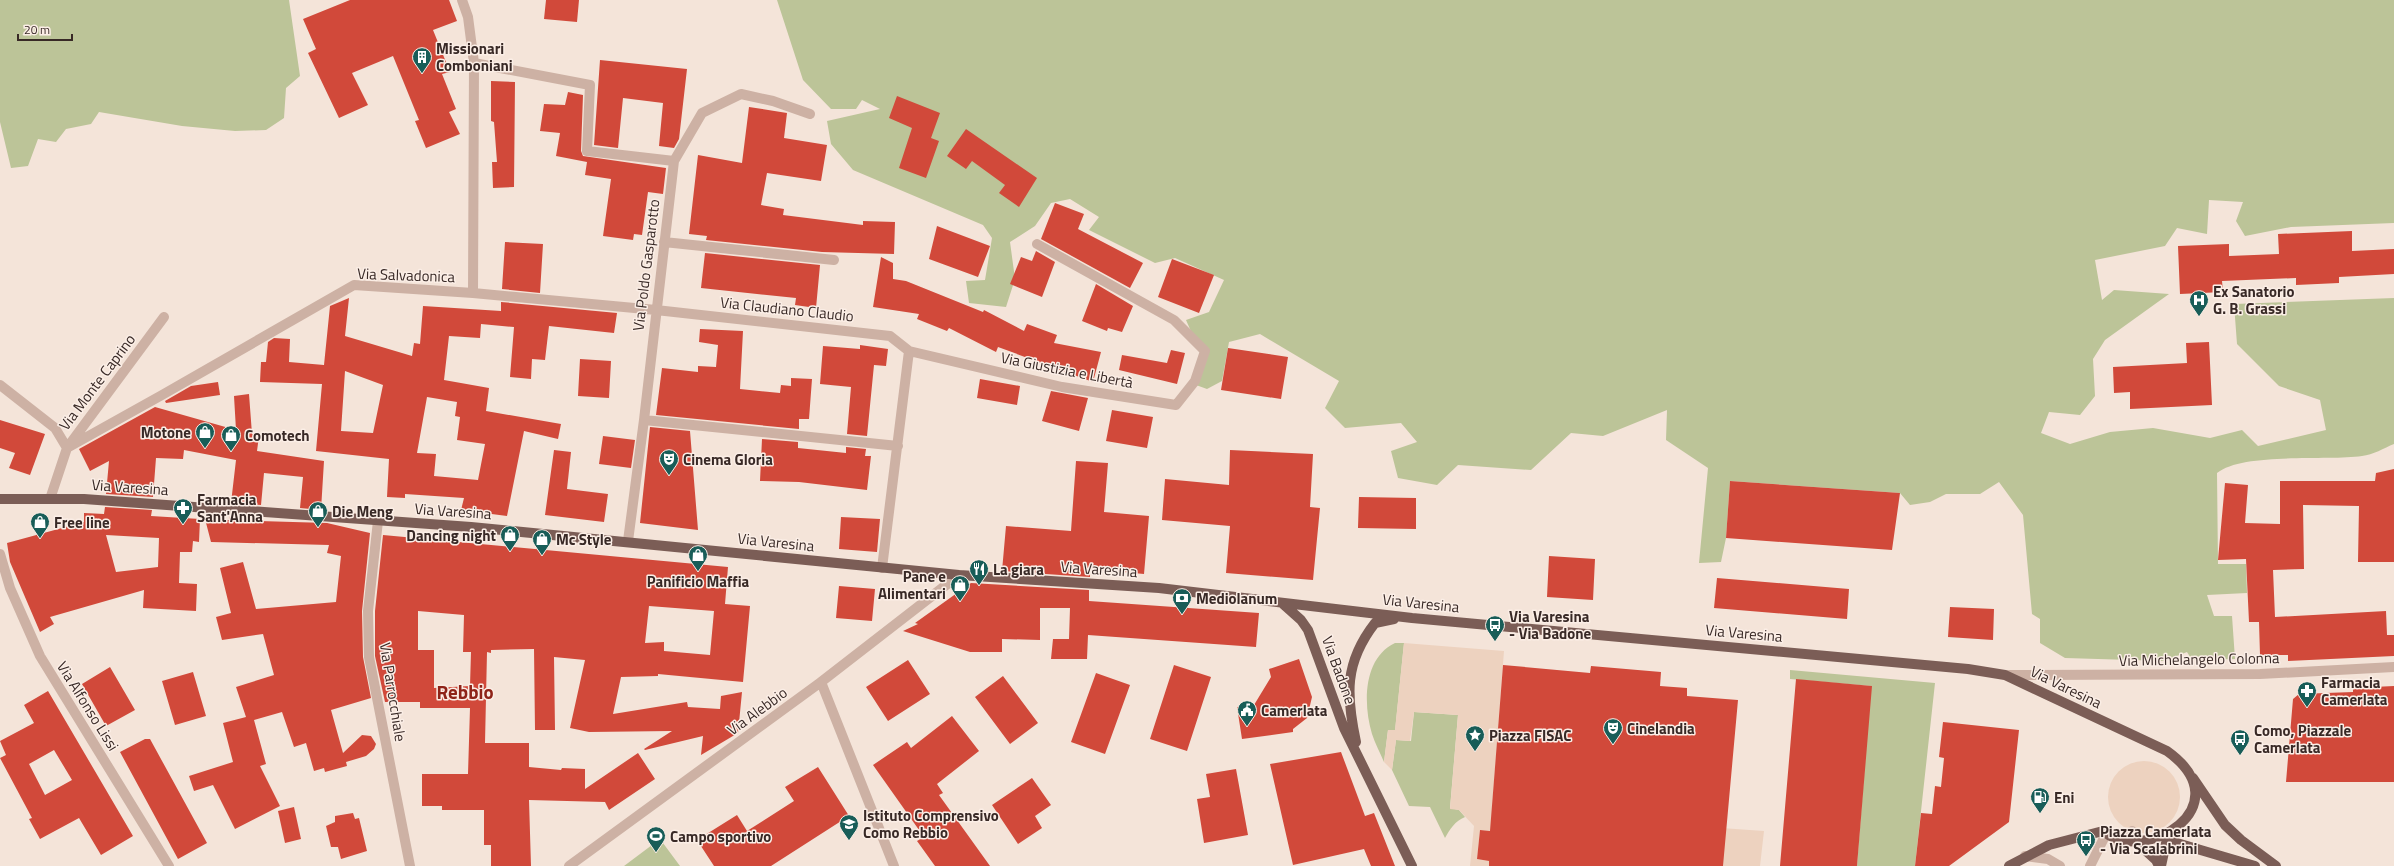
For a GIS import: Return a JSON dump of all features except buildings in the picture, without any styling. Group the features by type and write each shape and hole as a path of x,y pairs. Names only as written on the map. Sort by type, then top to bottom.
{"main road":[{"name":"Via Varesina","path":"0,499 84,499 628,541 959,575 1159,588 1412,618 1968,669 2005,675 2155,745 2178,759 2187,770"},
{"name":"Via Badone","path":"1282,603 1301,620 1308,630 1344,728 1412,866"},
{"name":"Via Badone","path":"1358,754 1348,696 1349,676 1356,654 1365,636 1374,623 1412,618"},
{"path":"2009,866 2025,856 2049,845 2105,833 2116,842 2134,848 2144,849 2168,842 2180,833 2190,820 2195,803 2194,786 2187,770"},
{"path":"2187,770 2225,825 2241,840 2276,866"},
{"path":"2160,866 2168,842"},
{"path":"2168,842 2255,866"},
{"path":"2144,849 2160,866"}],"street":[{"name":"Via Salvadonica","path":"67,448 169,392 354,285 473,293 474,62 468,16 462,0"},
{"path":"474,62 590,86 587,150 674,161"},
{"name":"Via Poldo Gasparotto","path":"628,541 644,420 674,161 702,113 741,94 773,101 810,114"},
{"path":"664,242 834,260"},
{"name":"Via Giustizia e Libertà","path":"910,351 1062,387 1176,405 1195,381 1205,351 1174,320 1037,244"},
{"name":"Via Claudiano Claudio","path":"473,293 656,310 890,336 910,351"},
{"name":"Via Monte Caprino","path":"0,385 55,428 67,448 164,318"},
{"path":"882,568 910,351"},
{"path":"644,420 898,446"},
{"path":"50,499 67,448"},
{"name":"Via Parrocchiale","path":"378,521 368,611 369,657 410,866"},
{"name":"Via Alfonso Lissi","path":"0,554 10,588 40,656 169,866"},
{"name":"Via Alebbio","path":"569,866 821,682 959,575"},
{"name":"Via Michelangelo Colonna","path":"2005,675 2260,674 2394,667"},
{"path":"821,682 894,866"},
{"path":"2116,842 2132,831"},
{"path":"2090,866 2105,833"},
{"path":"2025,856 2048,859 2060,866"}],"green space":[{"path":"0,0 289,0 300,76 286,88 284,118 266,130 235,131 182,126 99,112 91,124 66,129 56,142 38,139 28,166 11,168 0,122"},
{"path":"777,0 2394,0 2394,223 2291,227 2245,236 2236,221 2243,202 2209,200 2207,234 2177,228 2165,246 2095,260 2102,300 2114,290 2169,294 2105,340 2093,359 2095,396 2080,415 2049,412 2041,433 2070,444 2110,432 2153,428 2210,438 2242,430 2258,446 2326,430 2320,400 2279,386 2237,344 2234,304 2394,298 2394,444 2366,455 2347,457 2286,458 2246,462 2229,466 2217,473 2218,564 2246,564 2247,593 2207,595 2214,616 2232,616 2235,659 2192,660 2187,652 2164,661 2065,658 2040,643 2040,619 2032,614 2023,515 1999,482 1980,494 1946,494 1930,502 1910,505 1900,493 1730,481 1726,538 1721,562 1699,563 1708,468 1666,440 1667,410 1603,436 1571,433 1531,470 1458,465 1437,485 1398,478 1391,451 1417,442 1401,423 1345,428 1325,408 1339,381 1260,334 1229,342 1222,381 1207,389 1196,385 1200,352 1186,320 1209,312 1224,280 1175,258 1155,263 1089,230 1099,217 1070,199 1051,203 1035,226 1010,242 1015,279 1006,307 969,303 966,281 985,280 992,238 983,225 853,170 831,144 827,121 880,109 862,100 856,109 831,109 803,80"},
{"path":"1395,643 1404,643 1395,731 1388,730 1384,762 1372,734 1369,722 1367,709 1368,683 1371,670 1377,659 1384,650"},
{"path":"1790,670 1935,683 1915,866 1857,866 1871,686 1790,679"},
{"path":"1414,712 1458,715 1450,808 1459,810 1465,817 1451,828 1445,838 1430,807 1409,806 1392,770 1396,740 1411,741"},
{"name":"Campo sportivo","path":"660,839 680,866 624,866"}],"shaded area":[{"name":"Piazza FISAC","path":"1404,643 1504,651 1492,807 1530,811 1529,834 1480,830 1477,859 1489,861 1489,866 1470,866 1474,826 1459,810 1450,809 1458,715 1414,712 1410,741 1396,740 1392,770 1384,762 1388,730 1395,730"},
{"path":"2144,761 2158,764 2170,771 2177,783 2180,797 2177,811 2170,823 2158,830 2144,833 2130,830 2118,823 2111,811 2108,797 2111,783 2118,771 2130,764"},
{"path":"1707,827 1764,831 1760,866 1723,866"}],"place":[{"name":"Missionari Comboniani","path":"422,74"},
{"name":"Ex Sanatorio G. B. Grassi","path":"2199,317"},
{"name":"Motone","path":"205,449"},
{"name":"Comotech","path":"231,452"},
{"name":"Cinema Gloria","path":"669,476"},
{"name":"Farmacia Sant'Anna","path":"183,525"},
{"name":"Die Meng","path":"318,528"},
{"name":"Free line","path":"40,539"},
{"name":"Dancing night","path":"510,552"},
{"name":"Mc Style","path":"542,556"},
{"name":"Panificio Maffia","path":"698,572"},
{"name":"La giara","path":"979,586"},
{"name":"Pane e Alimentari","path":"960,602"},
{"name":"Mediolanum","path":"1182,615"},
{"name":"Via Varesina - Via Badone","path":"1495,642"},
{"name":"Farmacia Camerlata","path":"2307,708"},
{"name":"Camerlata","path":"1247,727"},
{"name":"Cinelandia","path":"1613,745"},
{"name":"Piazza FISAC","path":"1475,752"},
{"name":"Como, Piazzale Camerlata","path":"2240,756"},
{"name":"Eni","path":"2040,814"},
{"name":"Istituto Comprensivo Como Rebbio","path":"849,841"},
{"name":"Campo sportivo","path":"656,853"},
{"name":"Piazza Camerlata - Via Scalabrini","path":"2086,857"}],"district":[{"name":"Rebbio","path":"465,691"}]}
